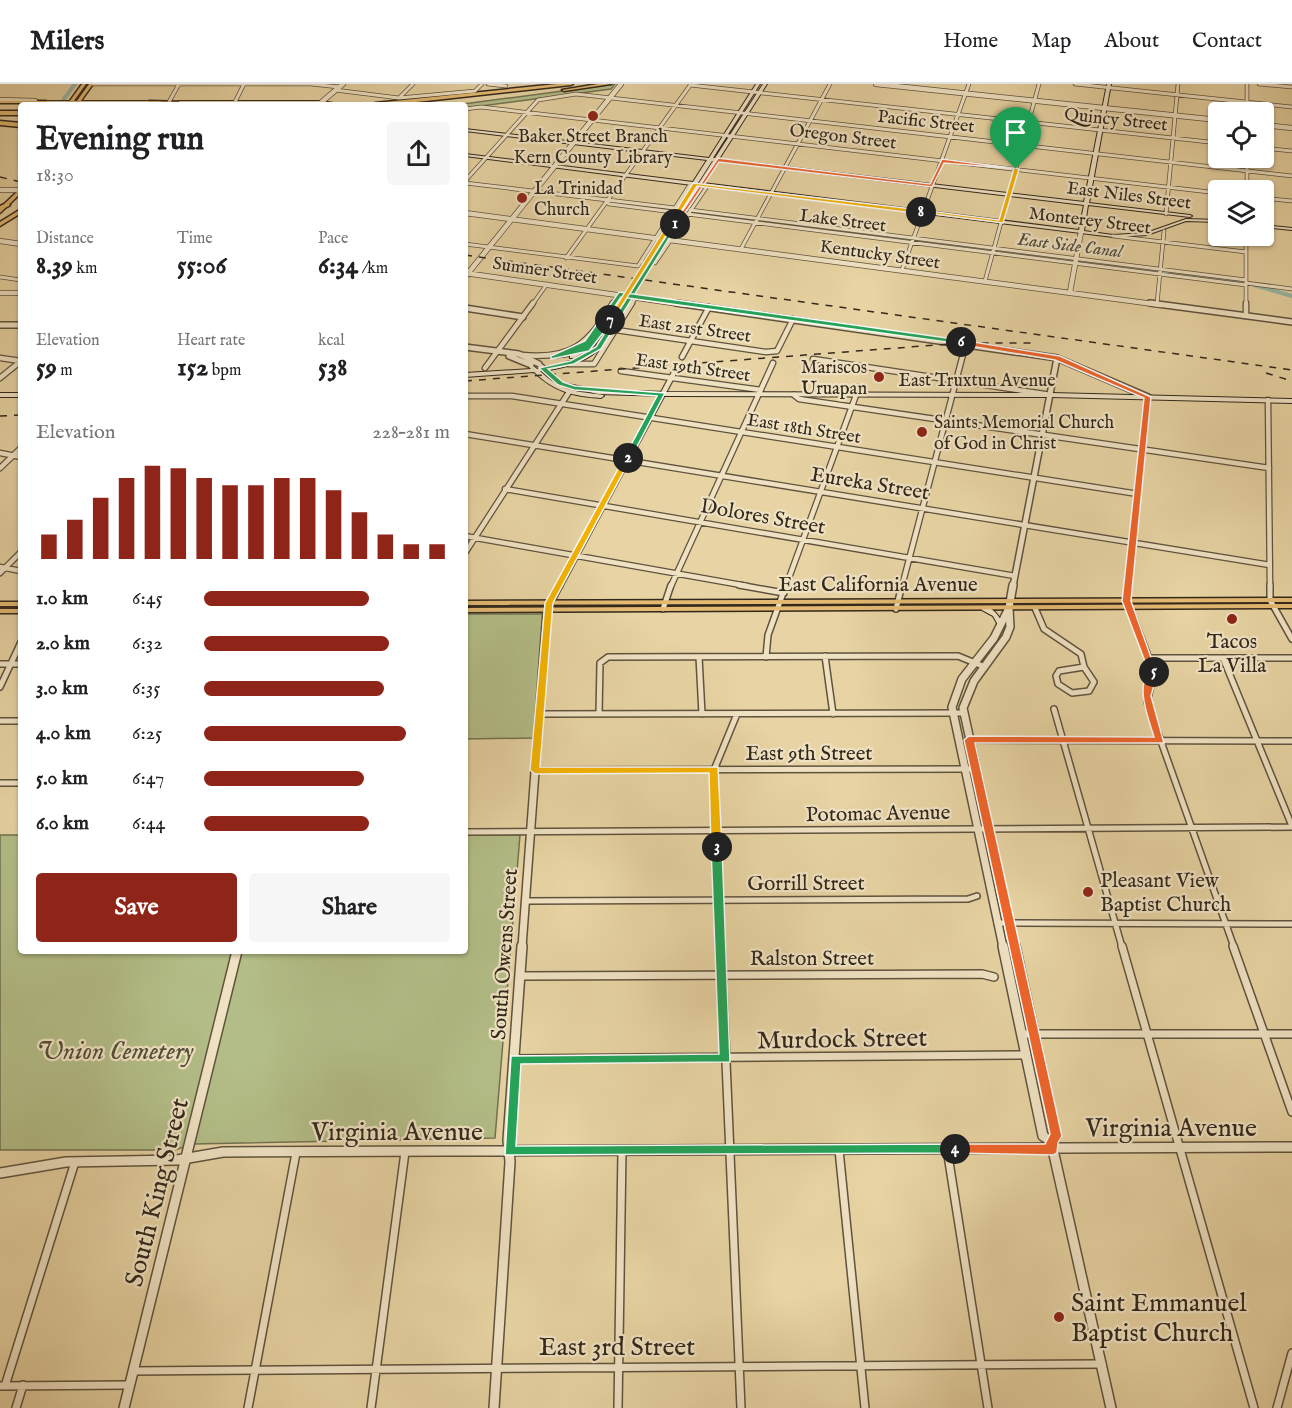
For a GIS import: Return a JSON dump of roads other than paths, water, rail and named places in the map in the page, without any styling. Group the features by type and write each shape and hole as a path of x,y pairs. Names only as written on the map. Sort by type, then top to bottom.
{"highway":[{"path":"403,102 571,84"},
{"path":"461,102 609,84"},
{"path":"0,101 46,102"},
{"path":"0,108 18,108"},
{"path":"0,113 18,113"},
{"path":"0,124 18,125"},
{"path":"0,209 7,204"}],"main road":[{"path":"75,102 84,84"},
{"path":"75,102 91,84"},
{"path":"698,186 710,159 758,84"},
{"path":"468,372 485,368 537,367 563,361 586,350 619,309 698,186 718,160 765,84"},
{"path":"1081,232 1108,86"},
{"path":"104,102 235,102"},
{"name":"East Niles Street","path":"468,130 1208,219"},
{"path":"468,155 625,175"},
{"name":"Monterey Street","path":"625,175 698,186 1113,236"},
{"path":"7,204 17,199"},
{"path":"0,217 17,199"},
{"path":"0,225 18,213"},
{"name":"East Niles Street","path":"1113,236 1147,234 1186,220 1208,220"},
{"path":"1274,227 1292,229"},
{"path":"468,373 568,364 598,348 619,309"},
{"path":"554,357 586,350"},
{"name":"East Truxtun Avenue","path":"537,367 560,384 598,392 662,394"},
{"name":"East Truxtun Avenue","path":"537,367 555,387 569,392 602,396 760,392 856,395 1051,395 1292,401"},
{"path":"0,393 18,392"},
{"path":"569,392 598,392"},
{"name":"East California Avenue","path":"468,603 548,606 779,606 1272,603 1292,600"},
{"name":"East California Avenue","path":"1272,603 1292,606"},
{"path":"0,604 18,604"},
{"name":"East California Avenue","path":"896,605 984,608 1009,605 1035,608 1128,604"},
{"name":"East California Avenue","path":"468,610 548,606"},
{"path":"984,608 995,615 1000,623"},
{"path":"0,611 18,611"}],"street":[{"path":"91,84 310,84 399,98 475,91 482,84"},
{"path":"169,102 179,84"},
{"path":"235,102 244,84"},
{"path":"399,98 413,84"},
{"path":"488,84 506,86"},
{"path":"741,249 830,84"},
{"path":"876,84 1208,119"},
{"path":"902,270 969,84"},
{"path":"985,281 1039,84"},
{"path":"1076,84 1247,102 1247,84"},
{"path":"1166,214 1178,84"},
{"path":"1259,84 1292,87"},
{"path":"468,272 620,85"},
{"path":"566,258 690,85"},
{"name":"Quincy Street","path":"690,85 1208,142"},
{"path":"321,102 339,87"},
{"name":"Pacific Street","path":"526,112 539,99 576,94 1292,176"},
{"path":"1274,104 1292,106"},
{"name":"Oregon Street","path":"468,109 481,107 526,112 1208,192"},
{"path":"468,178 526,112"},
{"path":"1274,126 1292,128"},
{"path":"1274,149 1292,151"},
{"path":"1247,171 1247,180"},
{"path":"468,182 606,201 609,204 674,210"},
{"path":"468,244 636,267 642,262 674,210 698,186"},
{"path":"642,262 655,263 668,236 688,212 698,186"},
{"path":"0,190 18,190"},
{"path":"1274,199 1292,201"},
{"name":"Lake Street","path":"688,212 1292,289"},
{"name":"Kentucky Street","path":"468,213 657,238 668,236 741,249 1292,322"},
{"path":"1157,304 1164,231"},
{"path":"1070,292 1081,232"},
{"name":"Monterey Street","path":"1113,236 1246,252"},
{"path":"0,241 18,244"},
{"path":"1246,246 1246,315"},
{"name":"Sumner Street","path":"468,274 966,343 1057,358 1148,397"},
{"path":"0,277 18,280"},
{"path":"485,368 547,284"},
{"path":"0,293 18,293"},
{"path":"468,347 554,357 588,342 619,294"},
{"path":"568,364 594,364 636,297"},
{"path":"682,357 710,307"},
{"path":"468,308 523,317"},
{"path":"771,352 779,347 794,319"},
{"path":"0,325 18,325"},
{"name":"East 21st Street","path":"616,330 771,352"},
{"path":"896,605 966,343"},
{"path":"498,352 537,367"},
{"path":"519,354 537,367"},
{"path":"0,358 18,361"},
{"path":"1057,358 1009,605 993,638 958,686 953,700 965,769 1043,1136 1052,1145 1112,1408"},
{"path":"813,359 1051,395"},
{"path":"0,378 18,363"},
{"path":"663,606 773,363"},
{"name":"East 19th Street","path":"621,371 760,392"},
{"path":"548,606 675,371"},
{"path":"766,657 766,639 858,387"},
{"path":"468,548 559,403 569,392"},
{"path":"794,394 799,399 1269,468"},
{"name":"East 18th Street","path":"468,397 512,396 1138,494"},
{"path":"1148,397 1128,604 1154,677 1147,692 1147,702 1292,1112"},
{"path":"1268,400 1272,603 1292,639"},
{"name":"Eureka Street","path":"468,434 1270,565"},
{"path":"0,468 18,451"},
{"path":"0,453 18,456"},
{"name":"Dolores Street","path":"505,489 1015,576"},
{"path":"468,536 784,593"},
{"path":"0,573 18,555"},
{"path":"3,568 18,570"},
{"path":"1009,605 1011,614 1003,644 969,690 963,713 1056,1136 1052,1145"},
{"name":"South Owens Street","path":"494,1408 515,1059 548,606"},
{"path":"1035,608 1044,629 1081,654 1084,667 1094,681 1089,691 1072,693 1058,684 1056,676 1059,671 1084,667"},
{"path":"0,687 18,649"},
{"path":"825,656 833,714"},
{"path":"599,714 600,663 611,657 958,656 985,667"},
{"path":"699,657 702,714"},
{"path":"1149,658 1292,658"},
{"path":"1222,658 1292,826"},
{"path":"0,664 18,664"},
{"path":"1054,709 1254,1408"},
{"path":"540,714 963,713"},
{"path":"736,714 714,770 741,1408"},
{"path":"0,721 18,721"},
{"path":"969,740 1292,741"},
{"name":"East 9th Street","path":"535,770 975,769"},
{"path":"0,783 18,783"},
{"name":"Potomac Avenue","path":"468,832 900,830 988,826 1292,826"},
{"name":"Gorrill Street","path":"526,901 968,899 977,896"},
{"path":"997,923 1292,924"},
{"name":"South King Street","path":"124,1408 236,954"},
{"name":"Ralston Street","path":"521,976 982,974 994,977"},
{"path":"1021,1034 1292,1034"},
{"name":"Murdock Street","path":"515,1059 1026,1055"},
{"name":"Virginia Avenue","path":"0,1173 75,1162 186,1158 223,1152 838,1150 1052,1145 1180,1148 1292,1147"},
{"path":"947,1149 988,1408"},
{"path":"838,1150 865,1408"},
{"path":"618,1408 622,1151"},
{"path":"371,1408 405,1152"},
{"path":"248,1408 296,1153"},
{"path":"75,1162 3,1386 129,1385"},
{"path":"1277,1408 1292,1353"},
{"name":"East 3rd Street","path":"133,1371 1102,1364"},
{"path":"16,1408 23,1385"}],"waterway":[{"name":"East Side Canal","path":"64,99 75,84"},
{"name":"East Side Canal","path":"612,202 1239,282"},
{"name":"East Side Canal","path":"1254,285 1292,296"}],"railway":[{"path":"0,177 18,181"},
{"path":"468,255 1292,370"},
{"path":"468,381 962,343 1037,343"},
{"path":"1266,373 1292,381"},
{"path":"0,416 18,415"}],"place":[{"name":"Baker Street Branch Kern County Library","path":"593,116"},
{"name":"La Trinidad Church","path":"522,198"},
{"name":"Mariscos Uruapan","path":"879,377"},
{"name":"Saints Memorial Church of God in Christ","path":"922,432"},
{"name":"Tacos La Villa","path":"1232,619"},
{"name":"Pleasant View Baptist Church","path":"1088,892"},
{"name":"Saint Emmanuel Baptist Church","path":"1059,1317"}],"park label":[{"name":"Union Cemetery","path":"115,1050"}]}
